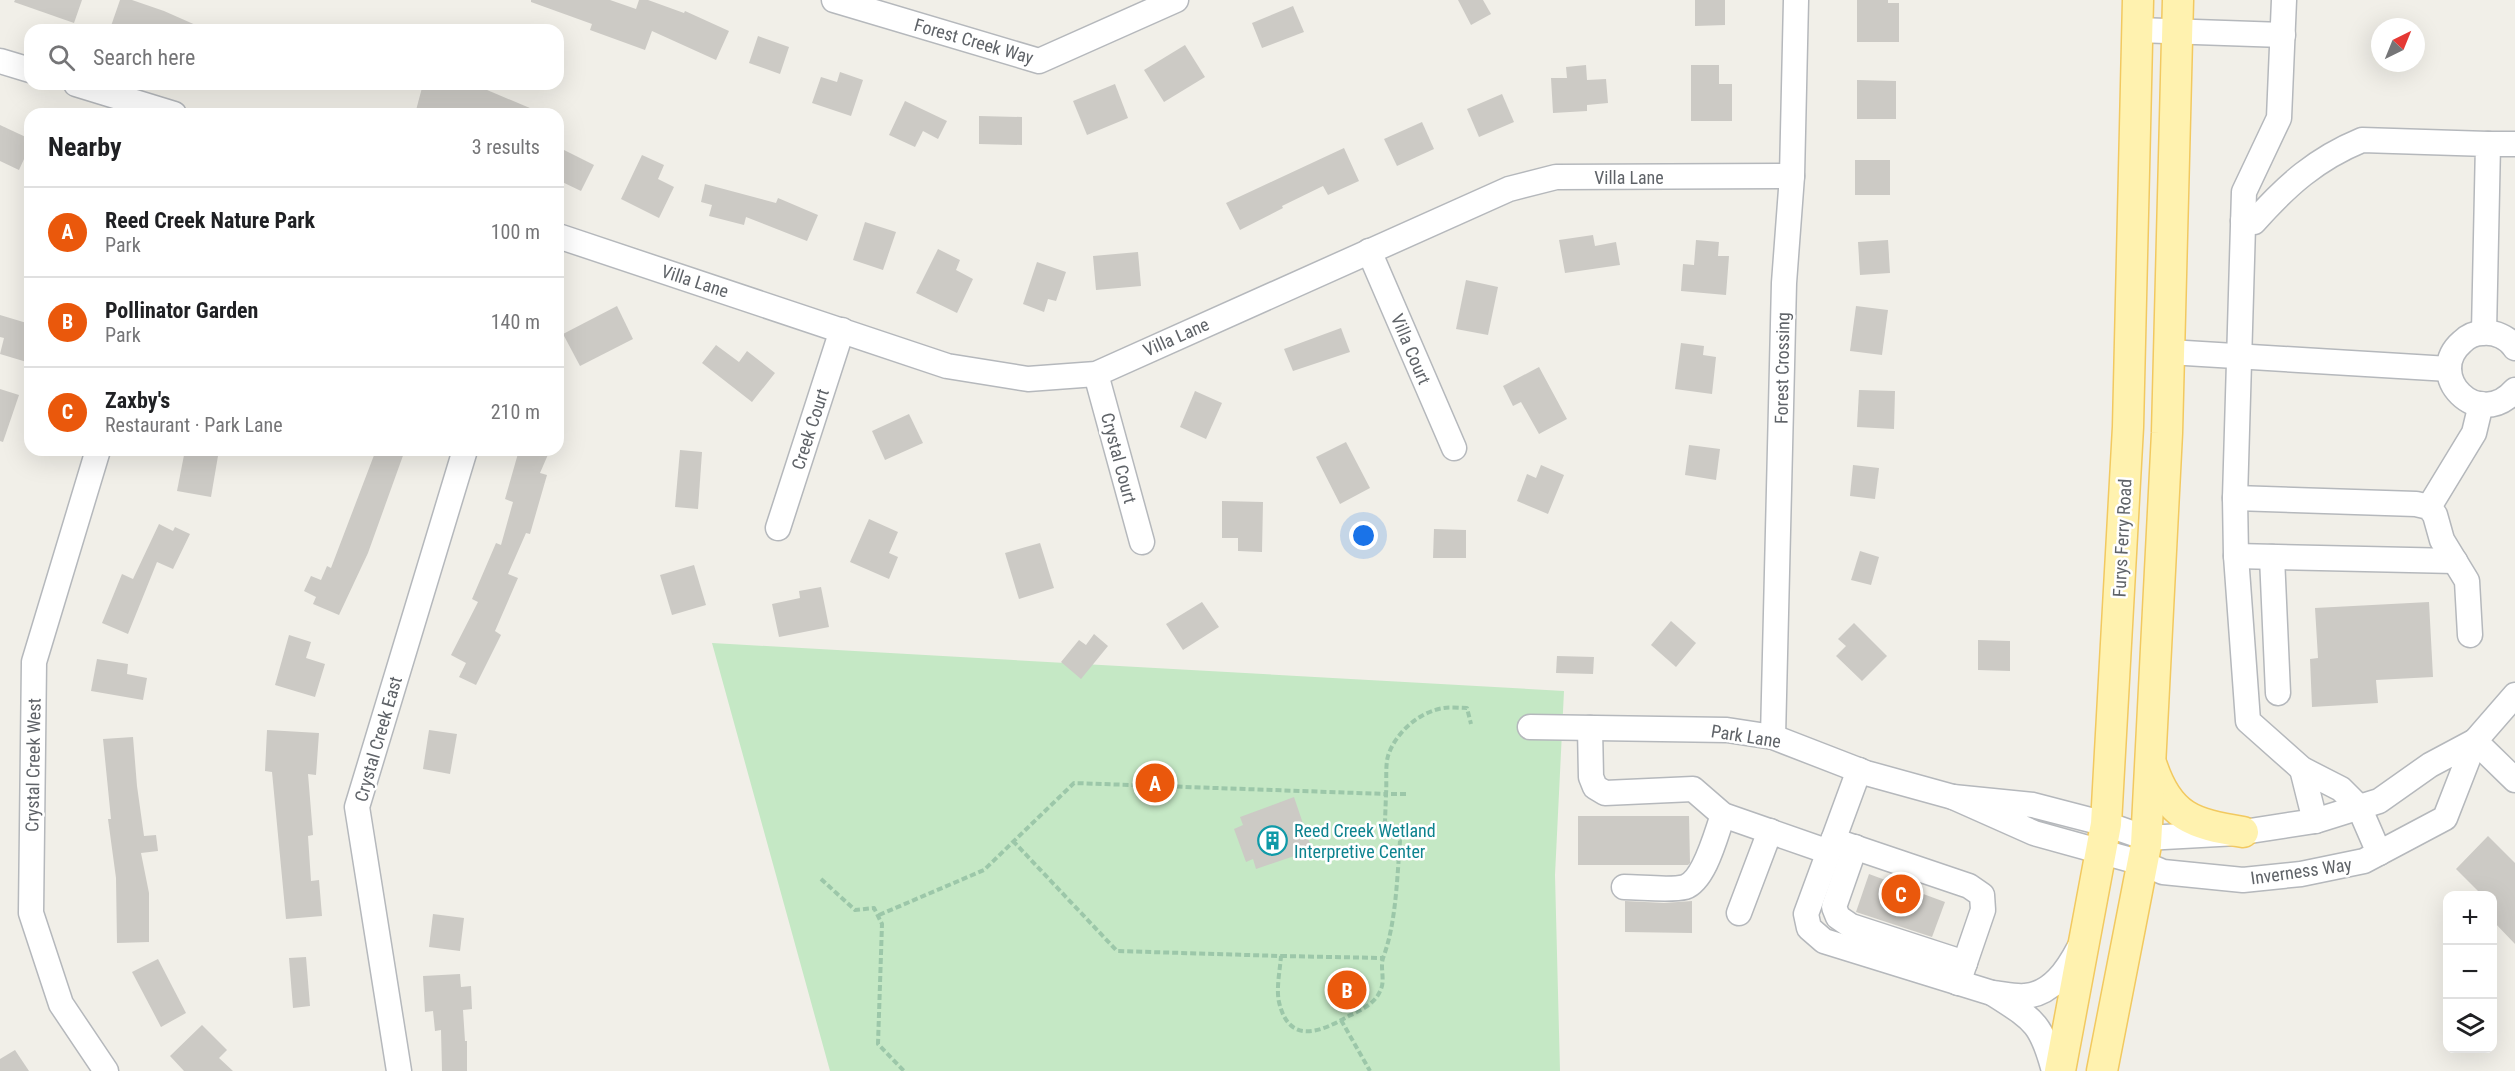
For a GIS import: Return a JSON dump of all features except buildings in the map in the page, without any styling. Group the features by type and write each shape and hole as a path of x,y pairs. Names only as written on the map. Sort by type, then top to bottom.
{"main road":[{"name":"Furys Ferry Road","path":"2060,1071 2104,838 2128,427 2138,0"},
{"path":"2102,1071 2144,851 2151,762 2169,352 2178,0"},
{"path":"2151,762 2159,786 2178,812 2206,826 2243,832"}],"street":[{"name":"Forest Creek Way","path":"834,0 1039,61 1176,0"},
{"name":"Forest Crossing","path":"1773,737 1784,283 1792,176 1796,0"},
{"path":"2284,0 2279,118 2244,192 2235,498 2236,556 2248,721 2302,769 2341,789 2359,807 2379,853"},
{"path":"2137,30 2283,35"},
{"path":"0,61 24,68"},
{"path":"96,90 154,108"},
{"path":"2243,221 2254,222 2297,177 2347,146 2362,140 2515,144"},
{"path":"2484,333 2488,144"},
{"name":"Villa Lane","path":"564,238 947,366 1028,379 1096,374 1509,189 1556,177 1792,176"},
{"name":"Villa Court","path":"1369,250 1454,448"},
{"name":"Creek Court","path":"778,528 842,330"},
{"path":"2515,348 2502,336 2484,333 2466,337 2451,356 2449,369 2456,391 2465,399 2481,404 2499,403 2515,390"},
{"path":"2169,352 2449,369"},
{"name":"Crystal Court","path":"1096,374 1142,542"},
{"path":"2429,507 2474,433 2481,404"},
{"name":"Crystal Creek West","path":"96,456 34,662 31,913 61,1005 106,1071"},
{"name":"Crystal Creek East","path":"399,1071 357,807 463,456"},
{"path":"2235,498 2416,504 2429,507 2435,515 2442,540 2467,581 2470,635"},
{"path":"2236,556 2455,561"},
{"path":"2272,557 2277,693"},
{"name":"Inverness Way","path":"2144,851 2163,872 2243,879 2301,874 2364,861 2445,818 2475,741 2515,694"},
{"name":"Park Lane","path":"1530,727 1727,730 1773,737 1858,770 1953,797 2033,805 2104,838"},
{"path":"1590,728 1591,777 1594,787 1605,793 1693,789 1723,814 1770,831 1839,847 1969,886 1982,895 1983,910 1961,973"},
{"path":"2475,741 2515,780"},
{"name":"Inverness Way","path":"2104,838 2144,851 2315,821 2379,801 2430,765 2475,741"},
{"path":"2302,769 2315,821"},
{"path":"1858,770 1839,847 1806,914 1809,928 1824,941 1961,973 2023,1013 2035,1024 2046,1040 2054,1071"},
{"path":"1624,886 1682,888 1691,884 1700,876 1723,814"},
{"path":"1739,914 1770,831"},
{"path":"1992,993 2027,996 2051,986 2067,971 2087,933"}],"path":[{"path":"1281,956 1279,1001 1292,1025 1300,1031 1314,1032 1373,1003 1382,988 1383,958 1388,952 1395,905 1400,841 1385,822 1388,757 1395,740 1403,730 1423,716 1442,708 1467,708 1471,724"},
{"path":"879,915 984,870 1074,783 1406,794"},
{"path":"1014,842 1117,951 1383,958"},
{"path":"821,879 855,910 874,908 879,915 882,924 878,1044 904,1071"},
{"path":"1341,1020 1370,1071"}],"green space":[{"path":"712,643 1564,691 1555,875 1560,1071 830,1071"}],"place":[{"name":"Reed Creek Nature Park","path":"1155,783"},
{"name":"Reed Creek Wetland Interpretive Center","path":"1273,840"},
{"name":"Zaxby's","path":"1901,894"},
{"name":"Pollinator Garden","path":"1347,990"}]}
